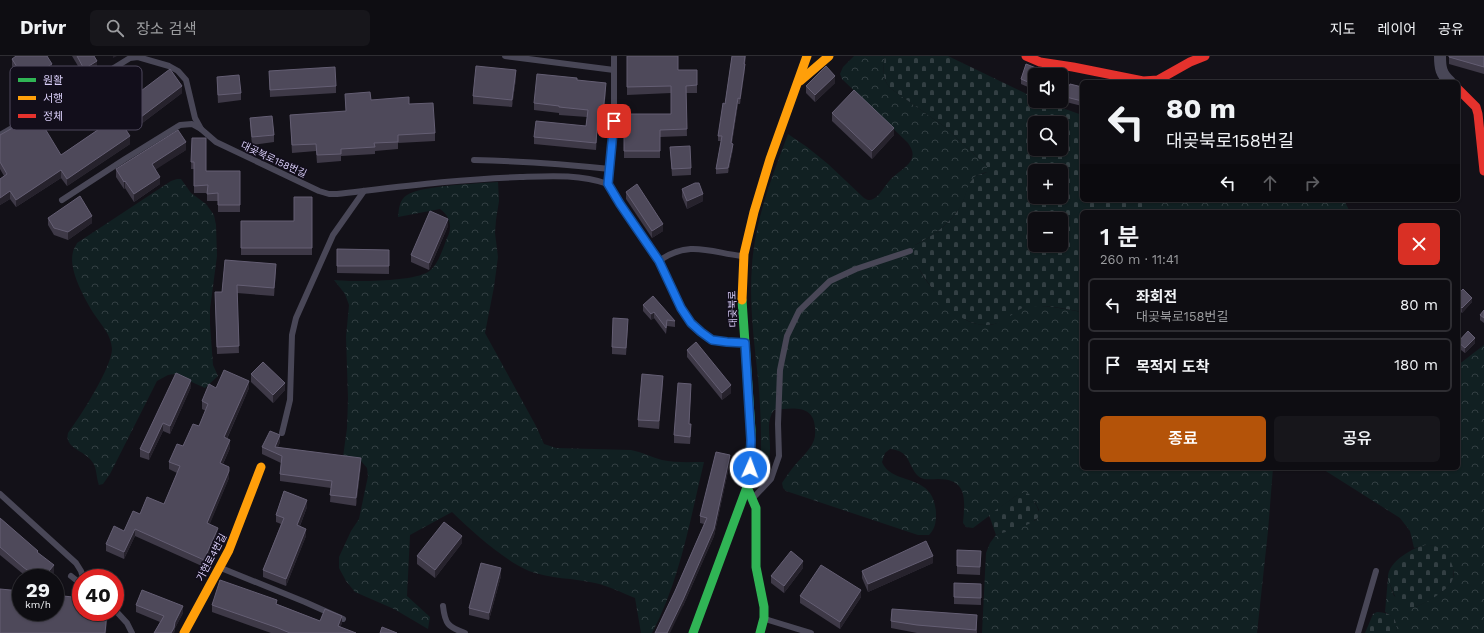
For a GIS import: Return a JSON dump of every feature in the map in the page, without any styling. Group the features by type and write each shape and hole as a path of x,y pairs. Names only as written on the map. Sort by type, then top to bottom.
{"street":[{"name":"대곶북로","path":"693,633 747,487 750,468 751,440 742,302 743,256 759,191 777,139 800,81 807,56"},
{"path":"800,81 829,56"},
{"path":"1026,56 1040,62 1073,66 1139,80"},
{"path":"1158,80 1190,62 1206,56"},
{"path":"1440,56 1440,70 1448,80"},
{"path":"1460,91 1476,107 1484,171"},
{"name":"가현로4번길","path":"184,633 219,567 230,550 261,467"},
{"path":"747,487 756,508 756,567 764,607 764,618 760,633"}],"lane":[{"path":"505,56 614,70"},
{"path":"614,56 614,107 608,184 659,261 675,297 691,323 712,340 745,343"},
{"name":"대곶북로158번길","path":"117,66 130,58 138,57 178,70 186,80 196,118 201,129 216,142 319,191 329,194 486,178 571,176 593,179 608,184"},
{"path":"62,200 180,125 192,124 201,129"},
{"name":"대곶북로158번길","path":"0,135 10,129"},
{"path":"474,160 567,164 610,169"},
{"path":"282,433 290,400 292,335 296,318 333,235 364,191"},
{"path":"659,261 666,256 691,248 703,248 719,253 743,256"},
{"path":"753,499 771,479 779,456 778,424 780,370 787,336 800,310 830,281 856,269 910,251"},
{"path":"0,494 76,563 80,569"},
{"path":"219,567 343,619"},
{"path":"1358,633 1376,571"},
{"path":"443,606 448,625 455,630 465,633"},
{"path":"764,618 811,633"},
{"path":"124,619 132,633"}],"green space":[{"path":"854,56 885,56 884,77 890,88 945,127 987,166 987,172 977,175 973,180 955,215 928,238 915,245 915,256 922,274 943,301 966,320 982,325 998,323 1020,309 1031,306 1045,306 1080,312 1080,470 1273,470 1257,633 982,633 986,553 990,543 996,535 1036,520 1039,515 1039,510 1035,502 1017,495 973,528 966,527 963,523 964,499 960,487 948,480 919,477 905,455 896,450 890,449 885,453 882,462 887,470 895,475 922,485 929,492 934,501 936,515 935,523 933,530 929,535 918,535 786,491 783,488 782,483 793,467 811,447 815,434 814,420 811,415 806,411 795,408 774,410 772,414 769,423 770,451 767,474 760,478 760,415 752,308 752,265 760,215 770,182 788,134 828,164 868,200 876,198 890,180 908,164 913,156 912,150 908,143 842,79 840,74 843,67"},
{"path":"885,56 948,56 1028,95 1028,108 1062,108 1080,114 1080,202 1149,202 1149,210 1080,210 1080,312 1054,307 1033,306 1020,309 1001,322 990,325 979,324 959,316 935,293 918,266 914,256 915,245 934,234 952,219 962,203 970,182 976,176 987,172 987,166 945,127 890,88 884,77"},
{"path":"181,179 191,193 206,204 214,215 216,225 217,256 210,309 210,324 213,365 218,376 205,388 174,374 168,375 157,381 110,474 103,484 99,485 93,463 86,455 69,443 68,433 80,416 101,379 111,357 112,349 108,334 90,308 78,284 73,267 73,251 77,243 171,181"},
{"path":"498,182 499,201 495,233 498,257 485,333 536,426 544,444 556,448 631,450 667,461 704,462 689,528 677,571 662,613 652,633 641,633 635,598 600,584 545,576 529,571 498,552 452,512 410,535 407,596 430,617 428,629 394,609 355,592 346,581 339,568 339,557 351,531 359,519 368,476 367,468 361,461 354,458 343,457 347,428 348,399 346,337 349,305 345,294 334,280 368,281 409,278 428,272 435,266 440,256 449,234 450,222 440,209 398,217 402,199 407,195 424,189"},
{"path":"1149,202 1345,202 1349,210 1149,210"},
{"path":"1484,345 1484,633 1396,633 1395,620 1385,612 1388,578 1394,596 1416,607 1428,601 1448,586 1454,573 1452,567 1434,546 1428,545 1414,548 1410,531 1400,518 1324,470 1460,470 1460,363"},
{"path":"1023,493 1029,494 1036,504 1040,515 1026,525 996,535 989,515 1017,495"},
{"path":"1428,545 1438,547 1446,554 1452,564 1454,574 1453,579 1444,590 1432,598 1420,605 1408,608 1397,600 1388,579 1389,572 1392,566 1402,556 1416,548"},
{"path":"1377,612 1393,617 1396,624 1396,633 1365,633 1373,614"}],"building":[{"path":"16,56 47,56 52,64 49,66 16,66 12,59"},
{"path":"77,56 94,56 97,61 89,66 82,66"},
{"path":"627,56 678,56 678,70 697,70 697,85 686,86 687,129 660,130 660,151 624,151 624,137 627,137 627,114 671,114 671,86 627,87"},
{"path":"732,56 745,56 745,64 740,99 738,98 731,143 733,144 728,168 716,169 722,136 718,136 723,103 725,104"},
{"path":"1484,56 1484,67 1449,57"},
{"path":"1026,64 1036,68 1028,68 1028,82 1021,79"},
{"path":"476,66 516,70 512,100 473,96"},
{"path":"826,66 835,76 815,95 806,86"},
{"path":"335,67 336,86 270,90 269,71"},
{"path":"170,69 182,86 142,116 142,90"},
{"path":"537,74 577,78 577,80 606,83 603,113 598,113 596,143 534,137 536,121 586,126 588,110 534,103"},
{"path":"239,75 241,93 218,95 217,77"},
{"path":"1070,84 1080,86 1080,100 1068,98 1068,86"},
{"path":"854,90 894,128 872,151 832,113"},
{"path":"370,92 371,100 409,97 409,104 433,103 435,133 398,135 398,142 374,143 375,147 341,149 341,154 317,155 316,144 292,145 290,115 346,111 345,94"},
{"path":"272,116 274,135 252,137 250,118"},
{"path":"10,129 46,130 61,155 98,130 126,130 130,136 67,179 61,170 16,200 10,191 0,198 0,179 7,174 0,162 0,135"},
{"path":"178,130 186,142 152,164 160,177 134,194 116,169"},
{"path":"192,138 206,138 206,171 240,171 240,205 218,205 218,193 207,194 208,185 194,186 194,162 191,162"},
{"path":"690,146 691,168 672,169 670,147"},
{"path":"695,183 699,183 703,194 687,201 682,189"},
{"path":"637,184 663,224 652,231 626,192"},
{"path":"80,196 92,216 68,232 54,228 48,218"},
{"path":"294,197 312,197 312,248 241,248 241,221 294,221"},
{"path":"430,211 448,219 429,263 411,255"},
{"path":"337,249 389,250 389,266 337,266"},
{"path":"225,260 276,264 274,288 237,285 239,346 217,347 215,292 222,292"},
{"path":"1463,289 1472,298 1462,308 1460,306 1460,292"},
{"path":"653,296 675,321 667,320 666,328 654,312 651,314 643,305"},
{"path":"1484,310 1484,318 1480,315"},
{"path":"613,318 628,319 626,348 612,347"},
{"path":"1468,331 1475,338 1465,348 1460,344 1460,340"},
{"path":"696,342 731,385 722,393 687,350"},
{"path":"263,362 285,383 273,395 251,374"},
{"path":"224,370 249,381 224,437 230,440 220,463 229,467 229,471 207,523 218,528 204,560 135,529 124,552 106,544 114,526 124,531 133,511 140,514 147,497 164,504 180,466 169,462 177,444 183,446 193,424 199,426 208,404 202,401 209,384 216,388"},
{"path":"176,373 191,380 170,426 163,423 149,453 140,449"},
{"path":"642,374 663,376 659,421 638,420"},
{"path":"678,383 691,384 689,424 691,424 690,437 674,435"},
{"path":"270,431 280,435 275,447 361,458 356,498 330,495 332,481 280,474 282,456 262,447"},
{"path":"716,452 730,455 714,529 667,633 655,633 707,518 700,516"},
{"path":"284,491 307,500 297,525 306,529 286,579 263,570 284,518 276,515"},
{"path":"0,518 38,551 37,552 54,565 51,569 26,569 0,547"},
{"path":"444,522 462,536 435,570 417,556"},
{"path":"926,541 933,556 868,584 862,571"},
{"path":"957,550 981,551 980,567 957,566"},
{"path":"791,551 803,561 784,586 771,576"},
{"path":"481,563 501,568 489,613 469,608"},
{"path":"821,565 861,590 840,622 800,596"},
{"path":"220,580 277,600 276,604 320,621 325,609 342,616 338,626 356,633 290,633 212,605"},
{"path":"954,583 981,584 981,598 954,597"},
{"path":"0,589 12,590 12,621 64,621 64,596 72,597 72,621 106,621 105,633 0,633"},
{"path":"142,590 183,606 171,633 154,633 164,616 136,605"},
{"path":"892,609 977,615 976,630 917,625 891,621"},
{"path":"382,627 397,633 380,633"}],"traffic: fast":[{"path":"693,633 747,487 751,430 742,300"},
{"path":"747,487 756,508 756,567 764,607 764,618 760,633"}],"traffic: slow":[{"path":"742,300 744,254 754,212 770,159 807,56"},
{"path":"800,81 829,56"},
{"path":"184,633 229,550 261,467"}],"traffic: jam":[{"path":"1026,56 1040,62 1138,80"},
{"path":"1158,80 1190,62 1205,56"},
{"path":"1460,91 1476,107 1484,171"}],"route":[{"path":"614,121 608,184 659,261 681,308 691,323 712,340 745,343 751,440 750,468"}]}
